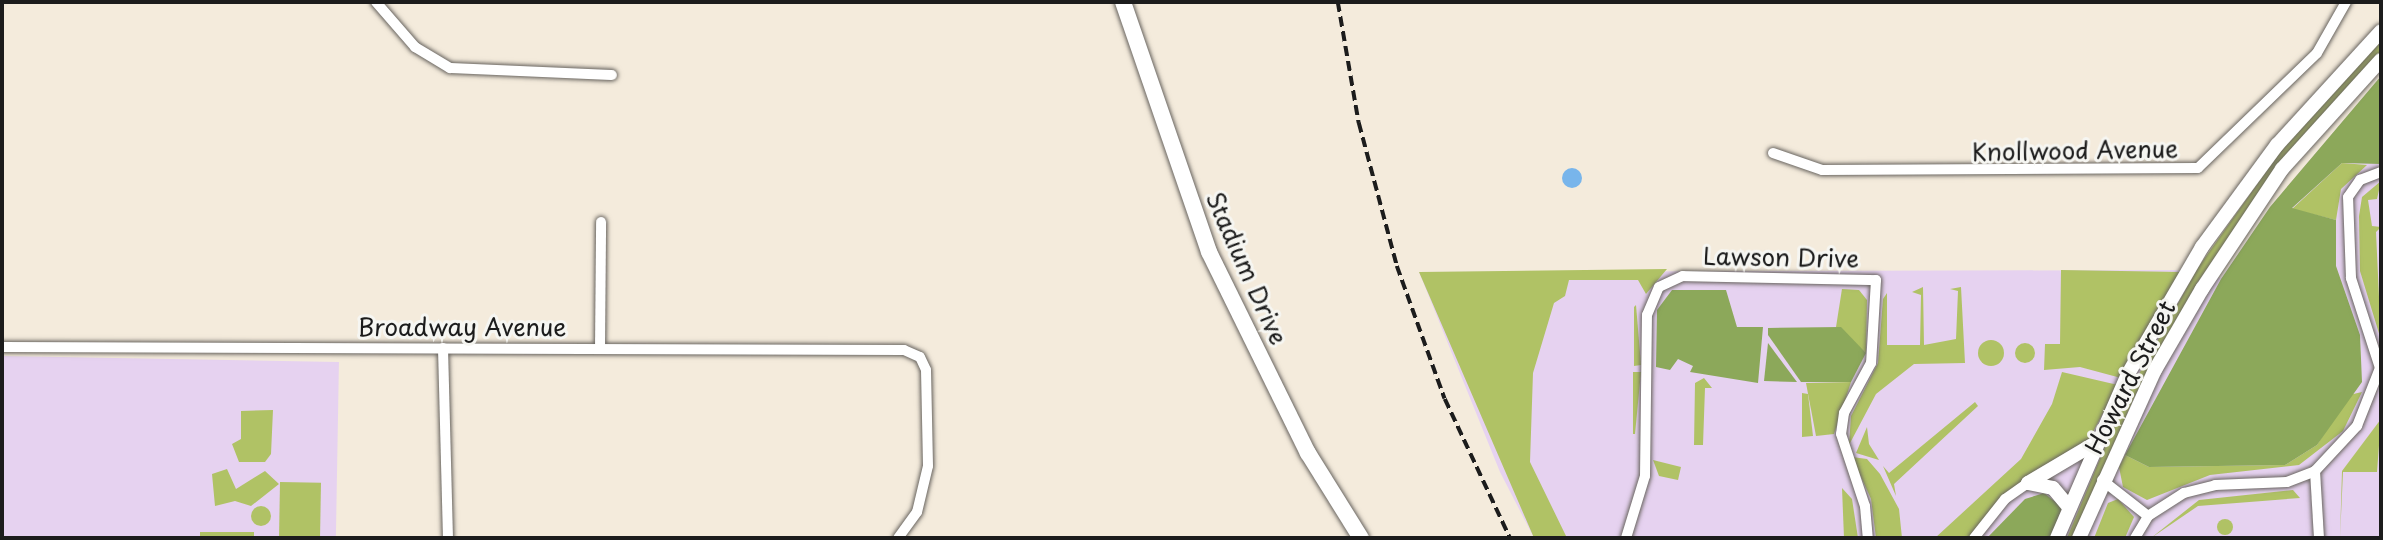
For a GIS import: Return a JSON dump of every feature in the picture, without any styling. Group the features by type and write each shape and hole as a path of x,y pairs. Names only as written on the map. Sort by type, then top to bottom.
{"main road":[{"name":"Stadium Drive","path":"1123,2 1209,252 1308,453 1361,538"}],"street":[{"path":"376,2 415,47 450,68 612,75"},
{"name":"Knollwood Avenue","path":"1773,153 1822,170 2198,168 2317,53 2346,2"},
{"path":"2057,538 2105,424 2158,317 2238,194 2317,96 2381,31"},
{"name":"Howard Street","path":"2079,538 2102,480 2155,370 2231,243 2282,169 2381,60"},
{"path":"2134,538 2148,516 2199,488 2287,482 2315,471 2357,426 2380,368 2351,278 2346,213 2355,185 2381,172"},
{"path":"600,349 601,222"},
{"name":"Lawson Drive","path":"1626,538 1645,476 1647,316 1659,287 1683,276 1877,280 1871,363 1844,413 1841,434 1865,506 1868,538"},
{"name":"Broadway Avenue","path":"2,347 904,350 919,357 928,379 928,466 917,512 898,538"},
{"path":"443,348 448,538"},
{"path":"1974,538 2005,499 2028,483 2083,455 2105,424"},
{"path":"2315,471 2319,538"},
{"path":"2102,480 2148,516"},
{"path":"2028,483 2053,488 2070,508"}],"shaded area":[{"path":"2381,76 2381,538 1534,538 1500,472 1419,272 2174,270 2221,278 2270,207"},
{"path":"2,356 339,362 336,538 2,538"}],"green space":[{"path":"2381,40 2381,51 2259,192 2198,282 2134,398 2074,538 2067,538 2124,401 2197,269 2280,152"},
{"path":"2381,76 2381,164 2342,163 2292,208 2336,220 2336,266 2360,335 2362,382 2317,445 2285,465 2149,467 2125,455 2221,279 2270,207"},
{"path":"2342,163 2367,165 2341,189 2336,220 2292,209"},
{"path":"2381,181 2377,199 2368,200 2372,226 2381,227 2376,232 2381,340 2360,271 2359,216 2362,197"},
{"path":"1667,269 1646,294 1638,280 1569,280 1565,296 1554,303 1533,373 1530,462 1567,538 1534,538 1419,272"},
{"path":"2061,270 2181,272 2121,378 2080,367 2044,370 2045,344 2060,344"},
{"path":"1923,287 1924,345 1956,339 1958,291 1950,289 1961,287 1965,363 1914,364 1876,394 1849,445 1851,416 1878,363 1883,299 1887,293 1887,345 1920,345 1921,295 1912,292"},
{"path":"1842,289 1859,290 1867,300 1866,353 1836,327"},
{"path":"1672,290 1726,290 1737,327 1763,327 1758,383 1690,372 1693,366 1678,359 1670,370 1656,367 1657,310"},
{"path":"1636,305 1641,365 1634,366 1634,307"},
{"path":"1841,327 1866,353 1851,382 1801,382 1768,335 1768,328"},
{"path":"1991,340 2000,344 2004,353 2000,362 1991,366 1982,362 1978,353 1982,344"},
{"path":"1768,343 1797,382 1764,381"},
{"path":"2021,343 2029,343 2035,353 2029,363 2021,363 2015,357 2015,349"},
{"path":"1633,372 1641,372 1635,434 1633,434"},
{"path":"2062,372 2118,385 2084,449 2030,477 1970,538 1935,538 2021,459 2052,404"},
{"path":"1704,378 1712,388 1705,388 1703,445 1694,445 1695,383"},
{"path":"1851,382 1834,434 1816,436 1806,383"},
{"path":"2362,392 2343,431 2299,465 2210,475 2147,500 2123,487 2119,467 2125,455 2149,467 2285,465 2317,445 2349,395"},
{"path":"1802,393 1808,394 1813,436 1802,437"},
{"path":"1975,402 1978,406 1894,484 1896,496 1883,466 1889,473"},
{"path":"273,410 271,454 265,462 239,462 232,444 241,439 241,411"},
{"path":"2381,419 2377,472 2343,472 2340,538 2342,471"},
{"path":"1867,427 1869,444 1879,460 1856,453"},
{"path":"1852,457 1867,459 1880,474 1899,509 1902,538 1876,538 1871,499"},
{"path":"1653,460 1681,467 1678,480 1659,476"},
{"path":"227,469 236,489 265,471 279,484 251,506 235,501 215,506 212,474"},
{"path":"280,482 321,483 320,538 279,538"},
{"path":"1842,488 1852,499 1858,538 1844,538"},
{"path":"2293,490 2300,498 2198,506 2151,538 2199,500"},
{"path":"2044,493 2062,507 2052,538 1987,538 2025,499"},
{"path":"2118,499 2134,517 2125,538 2094,538 2108,503"},
{"path":"261,506 268,509 271,516 268,523 261,526 254,523 251,516 254,509"},
{"path":"2222,519 2228,519 2233,527 2231,533 2222,535 2217,530 2217,524"},
{"path":"200,532 254,532 254,538 200,538"}],"water":[{"path":"1572,168 1579,171 1582,178 1579,185 1572,188 1565,185 1562,178 1565,171"}],"railway":[{"path":"1338,2 1359,123 1397,266 1445,399 1510,538"}]}
